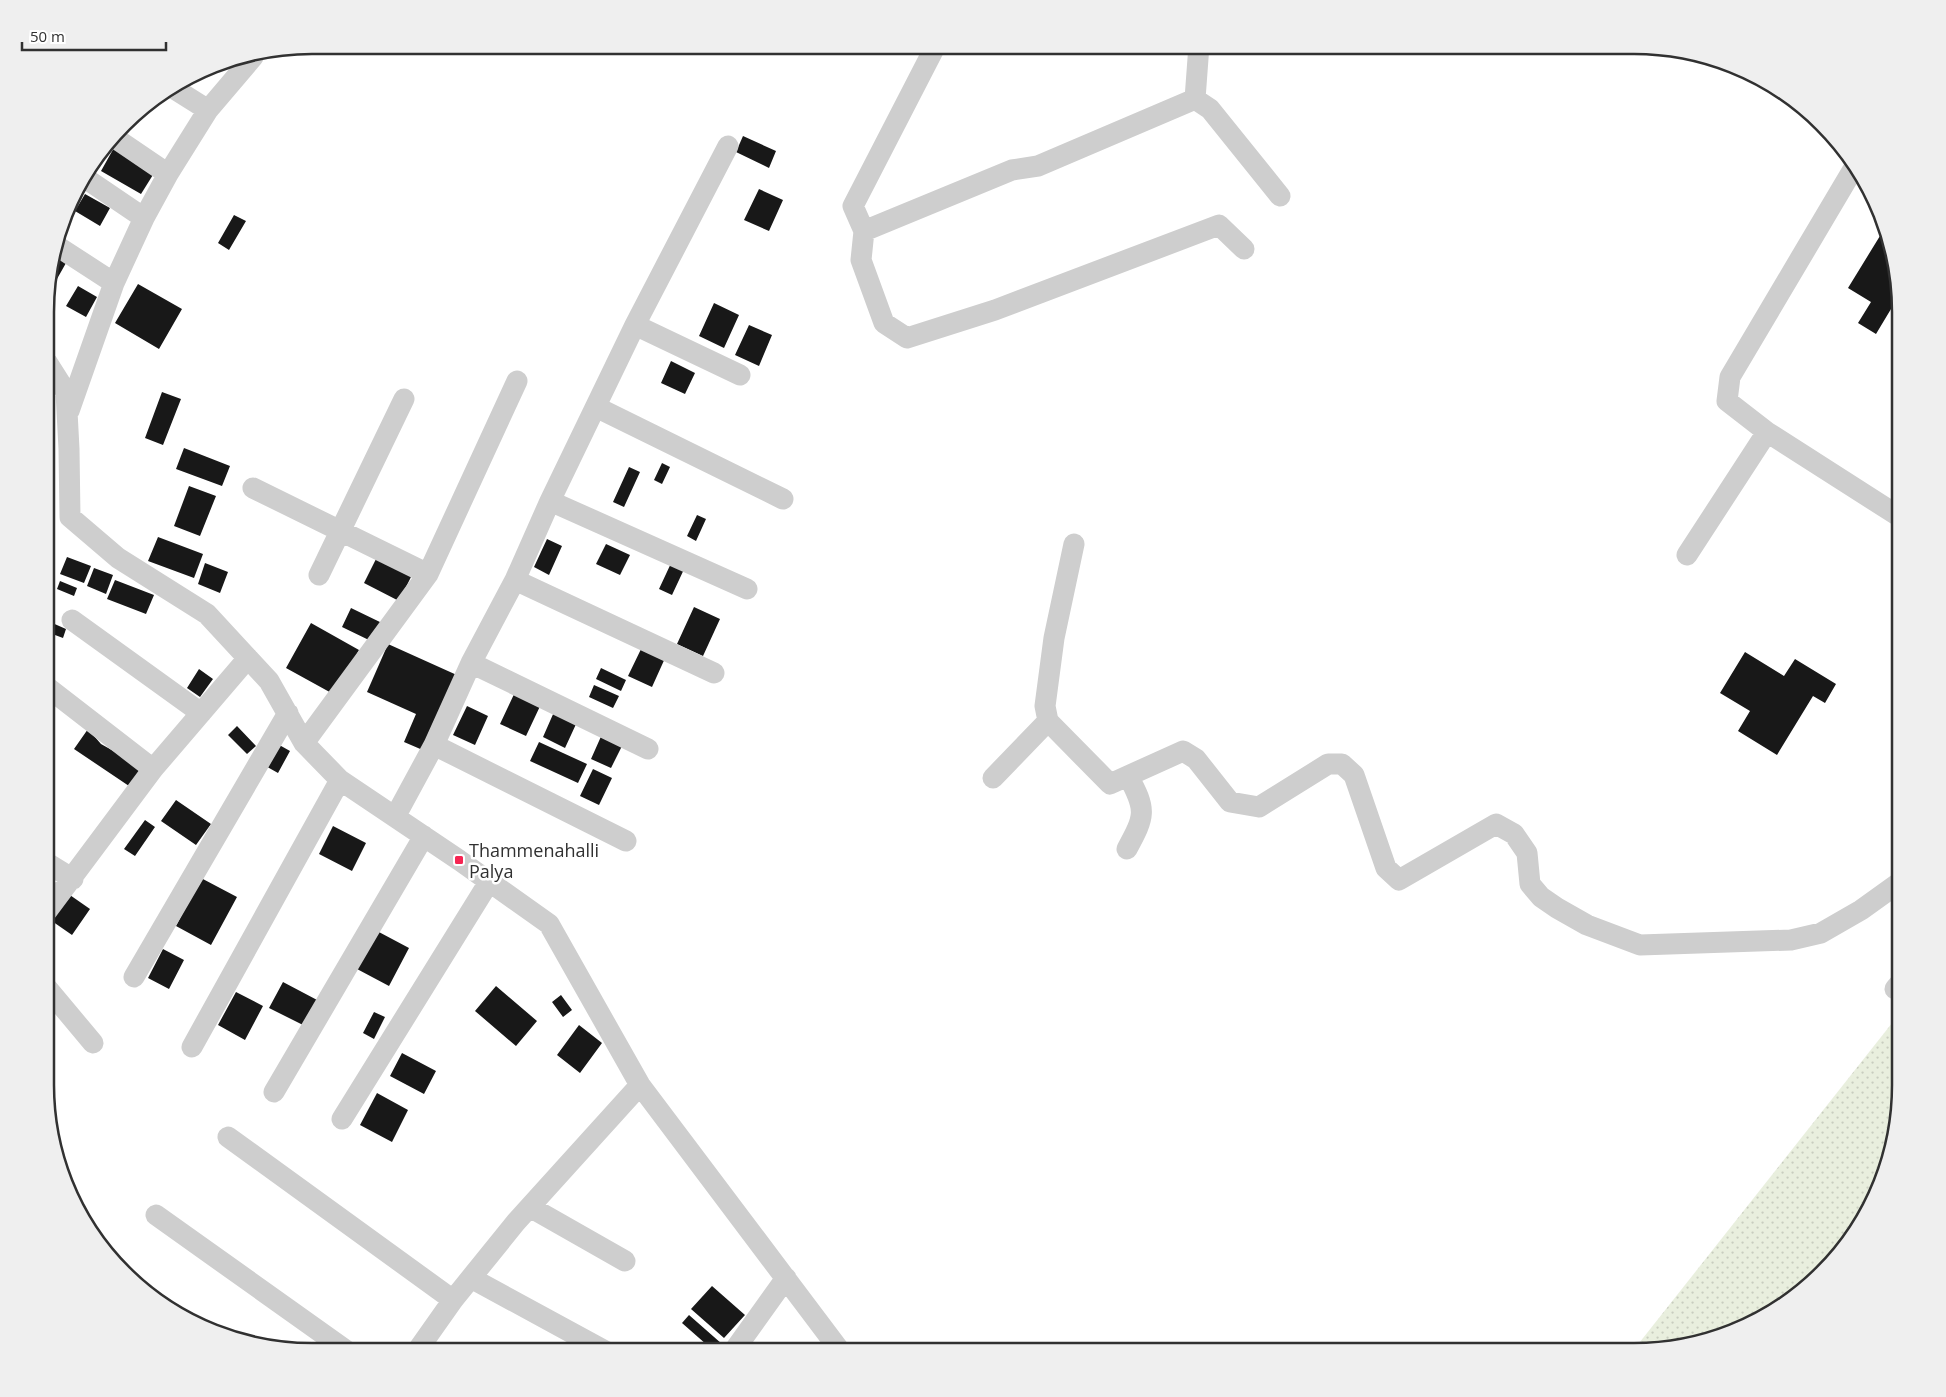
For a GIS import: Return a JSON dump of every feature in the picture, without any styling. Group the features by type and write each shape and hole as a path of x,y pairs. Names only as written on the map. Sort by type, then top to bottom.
{"street":[{"path":"931,54 853,206 864,231 861,260 884,323 907,338 995,310 1219,225 1244,249"},
{"path":"1195,99 1198,54"},
{"path":"67,416 114,283 144,218 168,174 208,110 248,62"},
{"path":"178,91 208,110"},
{"path":"864,231 1012,170 1038,166 1195,99"},
{"path":"1195,99 1210,109 1280,196"},
{"path":"119,141 168,174"},
{"path":"395,816 434,745 471,663 515,580 550,500 635,325 728,146"},
{"path":"1851,172 1730,377 1727,401 1767,432 1892,512"},
{"path":"89,181 144,218"},
{"path":"62,249 114,283"},
{"path":"635,325 740,375"},
{"path":"54,373 66,392 70,517 118,558 207,614 269,681 304,743 340,780 395,816 549,924 640,1085 834,1343"},
{"path":"304,743 428,574 517,381"},
{"path":"319,575 404,399"},
{"path":"596,407 783,498"},
{"path":"1687,555 1767,432"},
{"path":"252,488 428,574"},
{"path":"550,500 747,589"},
{"path":"1074,544 1054,638 1045,706 1048,721 1110,784 1183,751 1196,759 1230,802 1259,807 1328,764 1342,764 1354,775 1386,868 1399,880 1496,824 1514,834 1527,853 1530,884 1541,897 1587,925 1640,945 1791,940 1821,933 1861,910 1892,888"},
{"path":"515,580 714,673"},
{"path":"72,620 201,713"},
{"path":"54,902 153,769 248,658"},
{"path":"471,663 648,749"},
{"path":"54,692 153,769"},
{"path":"134,977 288,713"},
{"path":"993,778 1048,721"},
{"path":"434,745 626,841"},
{"path":"1127,850 1142,817 1139,796 1128,776"},
{"path":"192,1047 340,780"},
{"path":"274,1092 424,836"},
{"path":"54,867 72,879"},
{"path":"342,1119 489,882"},
{"path":"54,996 92,1042"},
{"path":"424,1343 453,1300 530,1207 640,1085"},
{"path":"228,1137 453,1300"},
{"path":"530,1207 625,1261"},
{"path":"156,1215 334,1343"},
{"path":"471,1278 590,1343"},
{"path":"739,1343 786,1278"}],"green space":[{"path":"1892,1023 1892,1102 1887,1136 1873,1184 1858,1214 1839,1242 1817,1268 1791,1290 1778,1300 1748,1317 1717,1330 1685,1338 1639,1343"}],"building":[{"path":"743,136 776,151 769,168 736,152"},
{"path":"115,146 156,170 141,194 101,171"},
{"path":"759,189 783,200 769,231 744,220"},
{"path":"85,194 110,208 100,226 75,211"},
{"path":"234,215 246,221 229,250 218,243"},
{"path":"1881,235 1890,278 1892,310 1876,334 1858,323 1871,302 1848,288"},
{"path":"60,259 66,263 56,281"},
{"path":"138,284 182,309 159,349 115,323"},
{"path":"78,286 97,297 86,317 66,306"},
{"path":"714,303 739,315 724,348 699,336"},
{"path":"749,325 772,335 759,366 735,355"},
{"path":"671,361 695,373 685,394 661,383"},
{"path":"162,392 181,399 163,445 145,438"},
{"path":"184,448 230,466 222,486 176,469"},
{"path":"662,463 670,467 662,484 654,480"},
{"path":"629,467 640,472 624,507 613,502"},
{"path":"189,486 216,496 200,536 174,526"},
{"path":"697,515 706,519 696,541 687,536"},
{"path":"158,537 203,554 194,578 148,561"},
{"path":"547,539 562,546 549,575 534,567"},
{"path":"606,544 630,555 620,575 596,564"},
{"path":"67,557 91,566 84,583 60,574"},
{"path":"377,557 412,575 399,601 364,583"},
{"path":"673,559 686,565 672,595 659,589"},
{"path":"205,563 228,572 220,593 198,584"},
{"path":"94,568 113,575 106,594 87,586"},
{"path":"115,580 154,595 146,614 107,599"},
{"path":"60,581 77,588 74,596 57,589"},
{"path":"694,607 720,619 703,656 677,644"},
{"path":"351,608 382,623 373,642 342,627"},
{"path":"311,623 359,650 335,695 286,668"},
{"path":"54,624 66,629 63,638 54,635"},
{"path":"388,644 459,676 425,751 404,742 416,714 367,692"},
{"path":"643,645 666,656 652,687 628,676"},
{"path":"1745,652 1784,676 1795,659 1836,684 1825,703 1813,696 1777,755 1738,731 1750,711 1720,693"},
{"path":"601,668 626,680 621,691 596,679"},
{"path":"199,669 213,679 200,697 187,688"},
{"path":"594,685 619,696 613,708 589,697"},
{"path":"516,690 542,702 526,736 500,724"},
{"path":"467,706 488,716 475,745 453,735"},
{"path":"554,712 577,722 565,748 543,737"},
{"path":"237,726 256,746 247,754 228,735"},
{"path":"88,729 101,744 142,767 129,786 74,749"},
{"path":"603,732 624,742 611,768 591,759"},
{"path":"274,742 290,751 278,773 262,764"},
{"path":"539,742 587,764 578,783 530,761"},
{"path":"593,769 612,778 599,805 580,796"},
{"path":"176,800 211,824 196,845 161,821"},
{"path":"145,820 155,827 135,856 124,849"},
{"path":"333,826 366,843 352,871 319,854"},
{"path":"201,878 237,897 211,945 176,926"},
{"path":"67,893 90,909 72,935 54,922 54,912"},
{"path":"377,931 409,948 389,986 357,969"},
{"path":"163,949 184,960 169,989 148,978"},
{"path":"283,982 319,1001 305,1026 269,1008"},
{"path":"496,986 537,1021 516,1046 475,1011"},
{"path":"236,992 263,1006 245,1040 218,1025"},
{"path":"561,995 572,1010 563,1017 552,1002"},
{"path":"374,1012 385,1017 374,1039 363,1033"},
{"path":"579,1025 602,1043 580,1073 557,1055"},
{"path":"402,1053 436,1071 424,1094 390,1076"},
{"path":"377,1093 408,1110 392,1142 360,1125"},
{"path":"712,1286 745,1315 724,1338 691,1309"},
{"path":"689,1315 721,1343 705,1343 682,1323"}],"place":[{"name":"Thammenahalli Palya","path":"459,860"}]}
